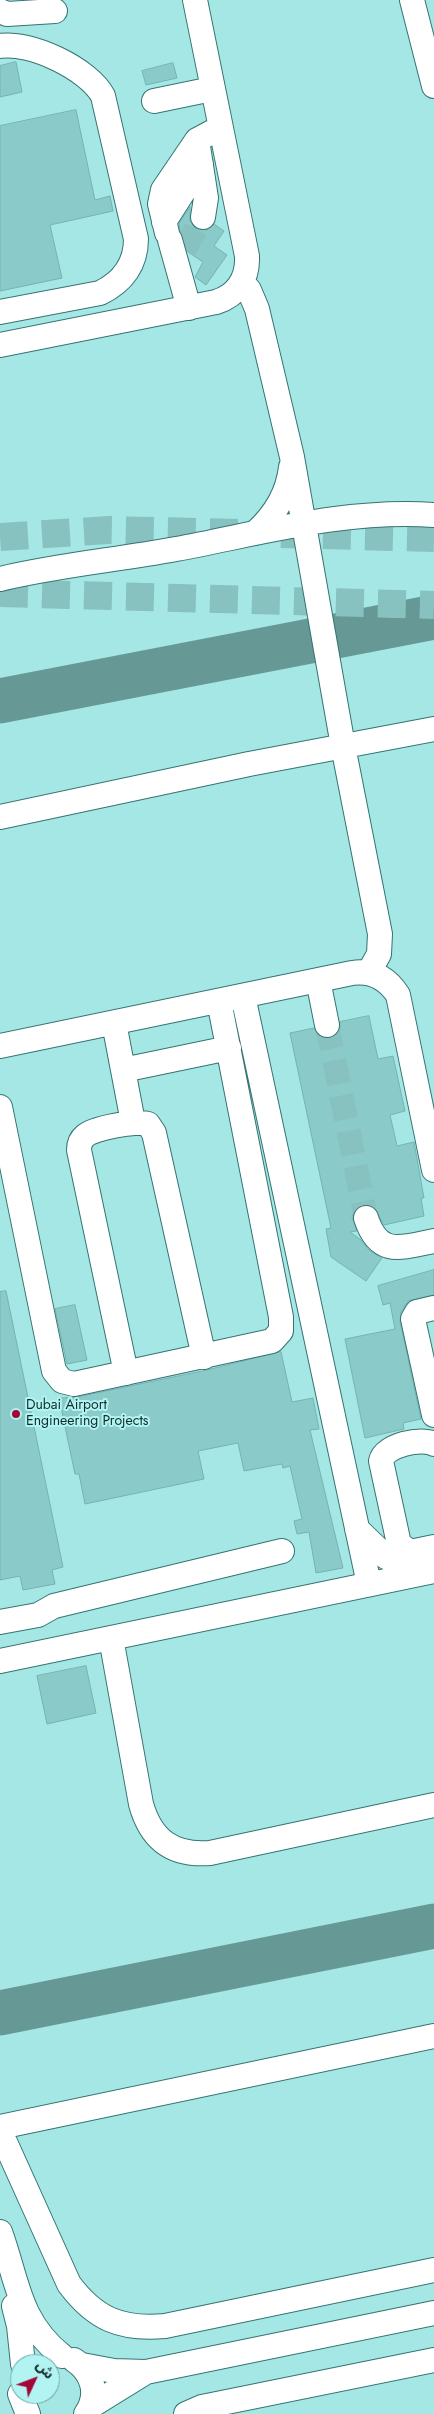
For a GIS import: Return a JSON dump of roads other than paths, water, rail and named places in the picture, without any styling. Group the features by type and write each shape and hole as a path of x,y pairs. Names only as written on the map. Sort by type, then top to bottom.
{"street":[{"path":"0,345 189,308 224,299 237,289 242,282 246,274 247,256 220,131 195,0"},
{"path":"412,0 434,86"},
{"path":"0,12 7,14 55,11"},
{"path":"0,46 17,45 33,49 84,73 100,90 103,96 136,239 136,248 130,267 125,275 109,288 100,292 0,312"},
{"path":"154,101 212,89"},
{"path":"189,308 160,204 163,190 197,140 212,132 220,131"},
{"path":"197,140 206,198 204,217"},
{"path":"172,242 202,164"},
{"path":"242,282 249,290 257,309 292,458 343,746 380,934 379,954 369,972"},
{"path":"255,534 273,514 286,492 292,458"},
{"path":"0,579 62,566 156,553 304,523 372,513 434,514"},
{"path":"0,817 434,729"},
{"path":"0,1046 352,973 369,972 385,980 398,995 434,1170"},
{"path":"318,980 327,1025"},
{"path":"243,996 368,1584"},
{"path":"0,1107 57,1377 68,1384 74,1384 266,1344 277,1337 282,1324 219,1001"},
{"path":"114,1022 133,1122"},
{"path":"123,1070 229,1048"},
{"path":"126,1373 79,1150 81,1140 89,1133 133,1122 143,1121 148,1124 154,1133 204,1357"},
{"path":"366,1218 375,1238 386,1246 400,1248 434,1241"},
{"path":"434,1308 417,1312 414,1315 413,1324 434,1415"},
{"path":"434,1444 421,1441 387,1450 382,1461 398,1540 402,1548 414,1552 434,1548"},
{"path":"349,1491 357,1486 374,1484 380,1480 386,1485"},
{"path":"357,1529 386,1557 410,1569 428,1572"},
{"path":"0,1622 38,1615 54,1606 282,1551"},
{"path":"0,1662 428,1572"},
{"path":"0,1608 35,1602 54,1606"},
{"path":"111,1638 145,1819 153,1832 172,1847 195,1854 210,1853 434,1805"},
{"path":"0,2127 434,2036"},
{"path":"0,2131 69,2284 80,2299 94,2311 110,2320 128,2326 165,2326 434,2270"},
{"path":"0,2232 28,2319 37,2333 72,2361 91,2380 93,2388 89,2410"},
{"path":"0,2257 19,2326 22,2354"},
{"path":"60,2360 114,2371 146,2372 434,2313"},
{"path":"186,2414 202,2407 434,2360"},
{"path":"89,2410 146,2372"}],"tunnel":[{"path":"184,250 203,217"},
{"path":"0,537 109,530 238,533"},
{"path":"281,534 434,538"},
{"path":"0,593 434,605"},
{"path":"327,1025 366,1218"}],"place":[{"name":"Dubai Airport Engineering Projects","path":"16,1414"}]}
